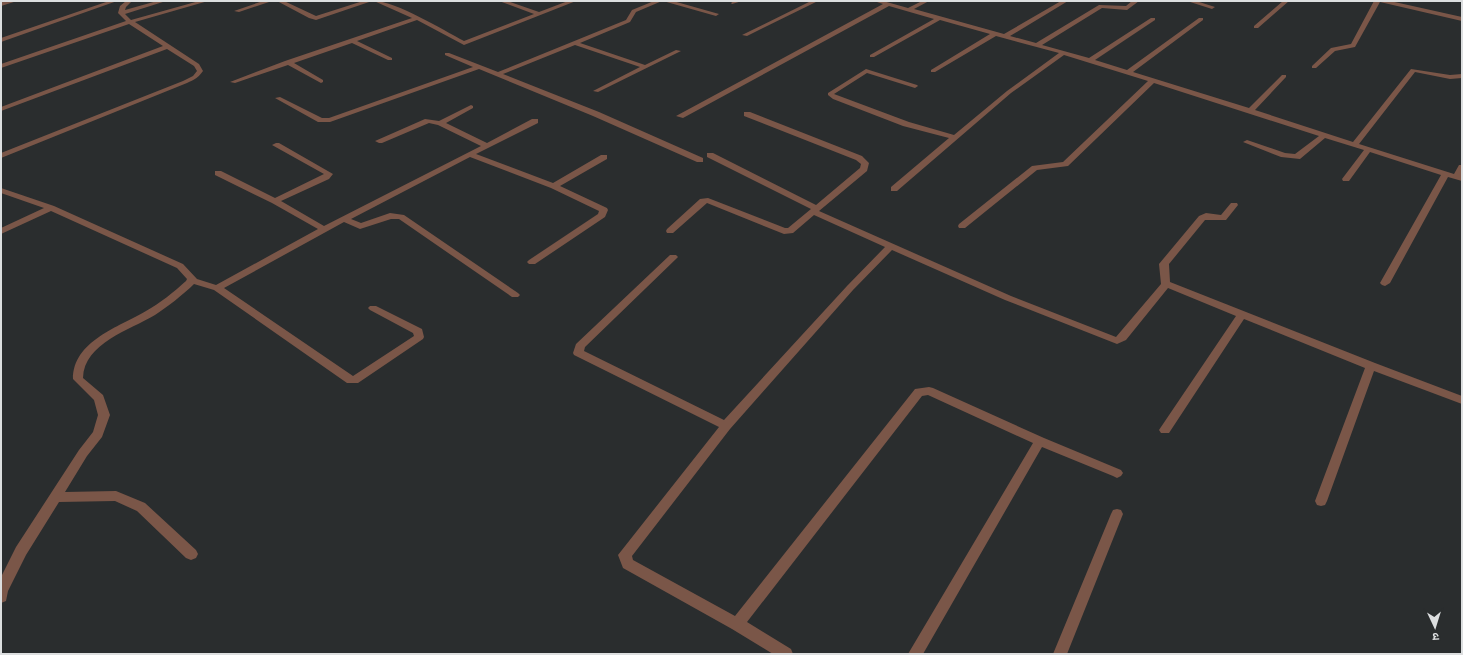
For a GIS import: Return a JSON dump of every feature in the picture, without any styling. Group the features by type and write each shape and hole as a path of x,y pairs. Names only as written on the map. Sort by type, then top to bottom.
{"street":[{"path":"1,4 14,1"},
{"path":"1,40 114,1"},
{"path":"121,13 123,6 128,1"},
{"path":"121,13 163,1"},
{"path":"1,66 130,22 205,1"},
{"path":"237,11 268,1"},
{"path":"280,1 314,18 369,1"},
{"path":"377,1 417,18 464,43 573,1"},
{"path":"502,1 540,14"},
{"path":"496,75 628,21 634,12 659,1"},
{"path":"666,1 716,14"},
{"path":"745,35 815,1"},
{"path":"878,1 1090,60 1370,148 1459,178 1462,167"},
{"path":"908,10 926,1"},
{"path":"1005,36 1065,1"},
{"path":"1038,45 1101,6 1107,5 1127,8 1136,1"},
{"path":"1190,1 1212,7"},
{"path":"1256,27 1286,1"},
{"path":"1314,67 1333,49 1353,46 1378,1"},
{"path":"1382,1 1462,19"},
{"path":"680,116 888,4"},
{"path":"3,153 195,77 200,71 197,66 130,22 121,13"},
{"path":"233,82 417,18"},
{"path":"872,56 940,18"},
{"path":"1090,60 1153,19"},
{"path":"1128,72 1201,19"},
{"path":"933,71 996,33"},
{"path":"353,41 390,58"},
{"path":"575,43 643,66"},
{"path":"1,109 168,46"},
{"path":"596,91 643,66 678,50"},
{"path":"894,188 956,138 1009,92 1063,53"},
{"path":"447,54 596,114 700,160"},
{"path":"287,62 321,80"},
{"path":"278,98 321,120 330,120 478,67"},
{"path":"1355,144 1413,70 1450,77 1462,76"},
{"path":"915,86 866,71 830,94 834,98 906,124 956,138"},
{"path":"1250,111 1284,76"},
{"path":"962,226 1035,168 1065,164 1153,80"},
{"path":"440,123 471,107"},
{"path":"670,231 706,200 712,201 787,231 793,229 864,170 865,163 859,158 747,114"},
{"path":"379,141 428,121 440,123 488,146"},
{"path":"217,288 324,229 472,155 536,121"},
{"path":"1247,142 1284,155 1297,157 1325,134"},
{"path":"275,200 326,177 329,174 276,145"},
{"path":"1346,179 1370,148"},
{"path":"472,155 554,186 601,207 604,212 532,262"},
{"path":"710,155 815,210 891,246 1008,298 1114,340 1122,338 1166,284 1164,264 1202,218 1206,216 1223,218 1234,205"},
{"path":"554,186 604,156"},
{"path":"218,173 275,200 324,229"},
{"path":"1385,283 1446,174"},
{"path":"1,190 50,208 180,266 192,278 192,281"},
{"path":"1,231 50,208"},
{"path":"345,219 360,226 390,216 401,217 515,295"},
{"path":"786,654 737,624 628,564 625,558 629,549 726,426 850,288 891,246"},
{"path":"673,257 580,346 578,353 726,426"},
{"path":"192,281 217,288 353,381 358,380 419,337 418,331 373,308"},
{"path":"1,597 2,591 21,551 98,434 104,415 99,398 78,379 79,366 86,355 98,343 159,308 192,281"},
{"path":"1166,284 1370,366 1462,400"},
{"path":"1166,430 1242,315"},
{"path":"1321,501 1370,366"},
{"path":"737,624 920,392 929,391 1040,441 1117,473"},
{"path":"915,654 1040,441"},
{"path":"55,498 116,496 141,506 191,554"},
{"path":"1060,654 1117,514"}]}
